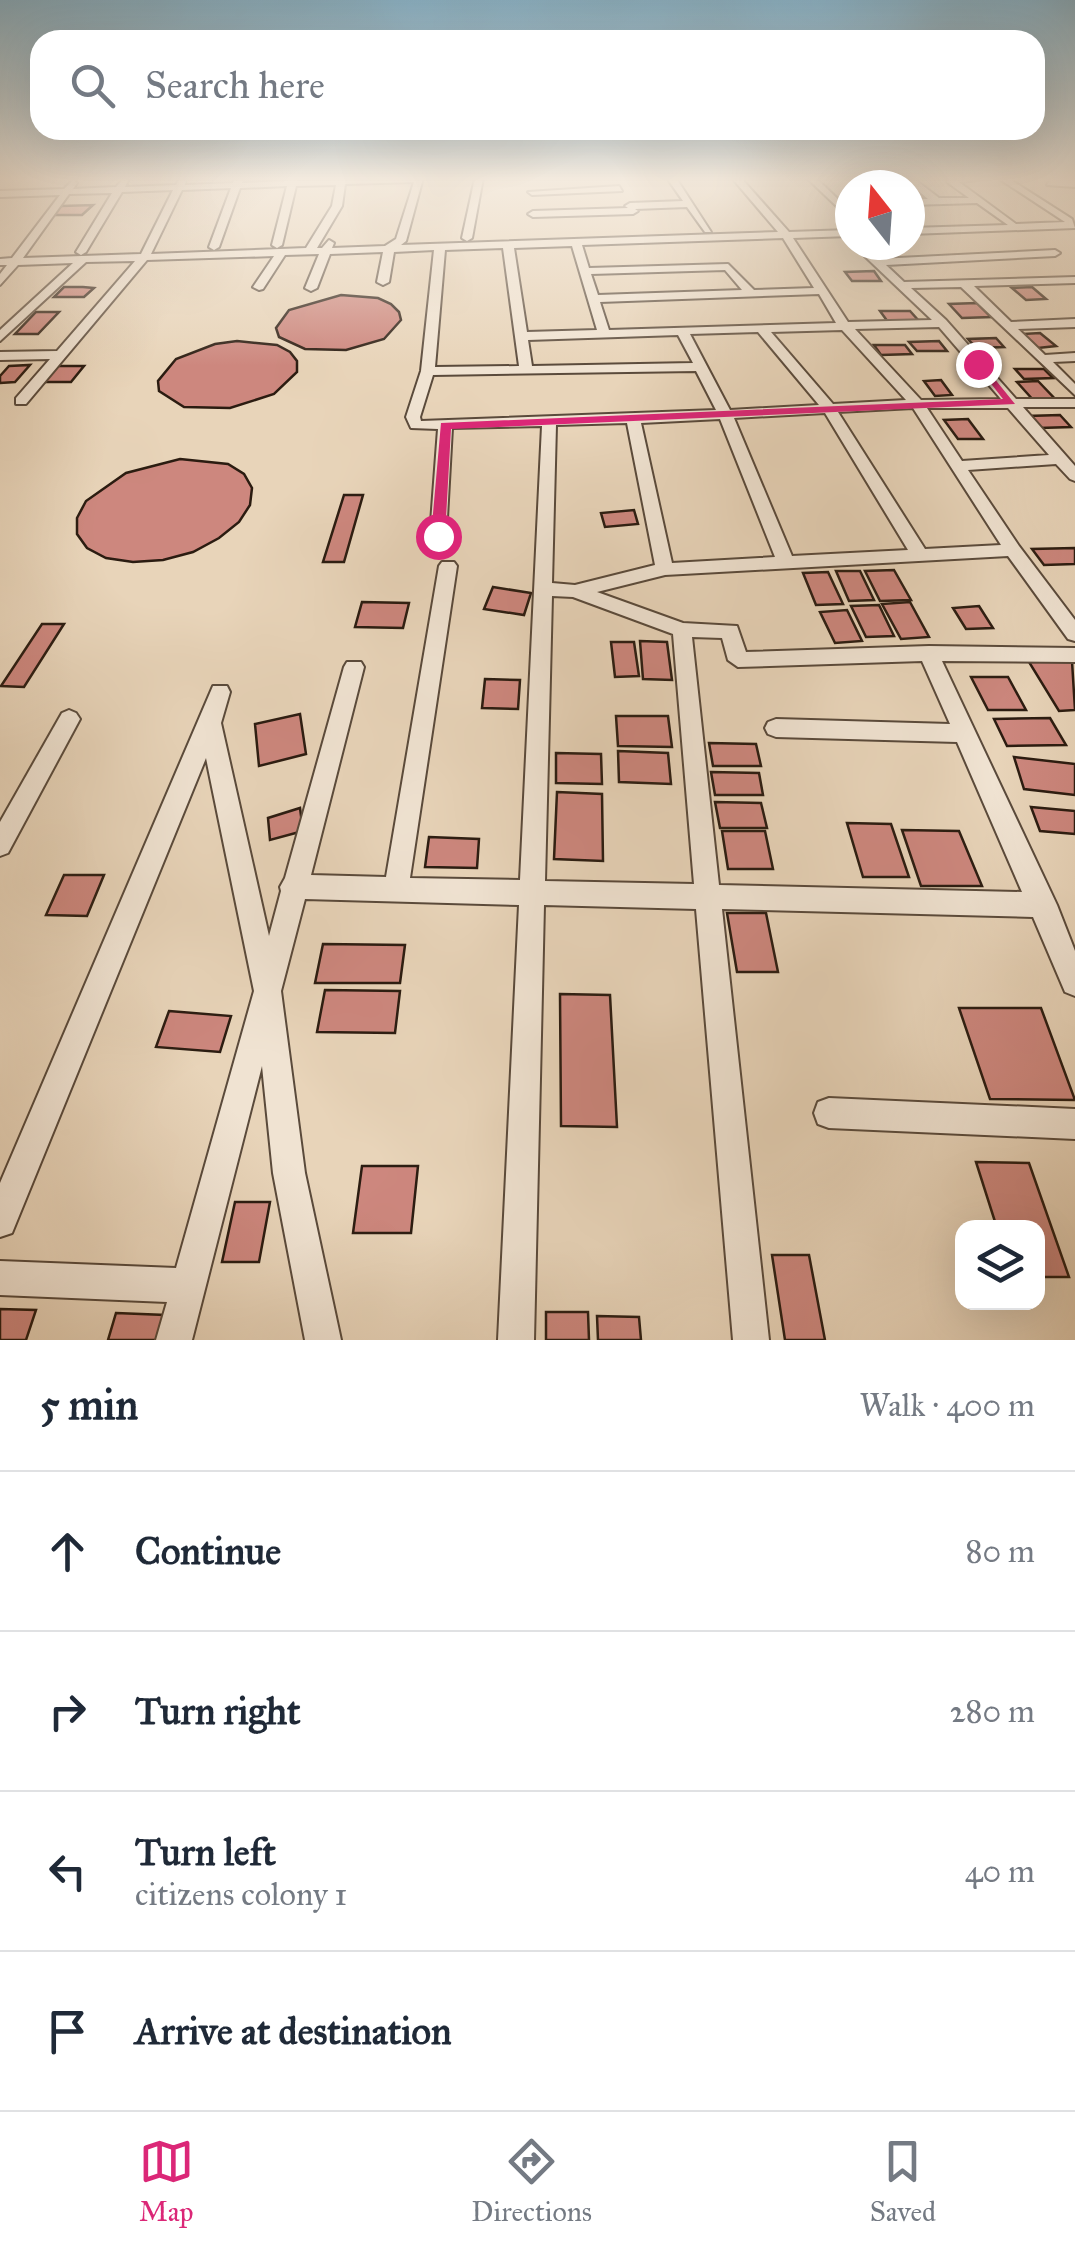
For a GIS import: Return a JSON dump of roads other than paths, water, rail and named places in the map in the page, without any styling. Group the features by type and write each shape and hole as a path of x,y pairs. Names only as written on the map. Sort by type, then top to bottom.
{"street":[{"path":"0,282 33,241"},
{"path":"0,336 82,256 90,241"},
{"path":"21,401 147,253 153,241"},
{"path":"214,247 216,241"},
{"path":"259,287 281,241"},
{"path":"311,288 322,241"},
{"path":"383,282 390,248 401,241"},
{"path":"319,247 411,241"},
{"path":"0,258 508,244 514,241"},
{"path":"571,241 603,241"},
{"path":"788,241 844,325 917,404 1013,550 1075,634"},
{"path":"576,242 604,334"},
{"path":"508,244 526,368"},
{"path":"879,262 1060,257 1043,244"},
{"path":"440,246 428,370 412,417 416,425 632,419 917,404 1075,403"},
{"path":"147,253 214,247 280,248"},
{"path":"877,260 942,323 1075,476"},
{"path":"584,270 728,267 751,294"},
{"path":"905,285 1075,280"},
{"path":"963,282 1075,391"},
{"path":"594,299 821,291"},
{"path":"523,336 942,323"},
{"path":"1006,326 1075,323"},
{"path":"762,329 828,408 920,555"},
{"path":"683,332 725,414 785,561"},
{"path":"0,356 60,355"},
{"path":"1042,359 1075,357"},
{"path":"428,370 700,367"},
{"path":"632,419 665,569"},
{"path":"516,1340 549,420"},
{"path":"438,536 445,425"},
{"path":"961,466 1062,460"},
{"path":"574,591 665,569 1013,550"},
{"path":"396,890 448,566"},
{"path":"545,589 574,591 682,630 730,631 738,660 929,653 1075,655"},
{"path":"682,630 751,1340"},
{"path":"929,653 1044,904 1075,982"},
{"path":"174,1340 354,667"},
{"path":"0,1221 220,692"},
{"path":"0,845 69,718"},
{"path":"210,723 268,993 289,1173 323,1340"},
{"path":"776,728 964,733"},
{"path":"292,888 1044,904"},
{"path":"828,1113 1075,1124"},
{"path":"0,1278 188,1286"}]}
